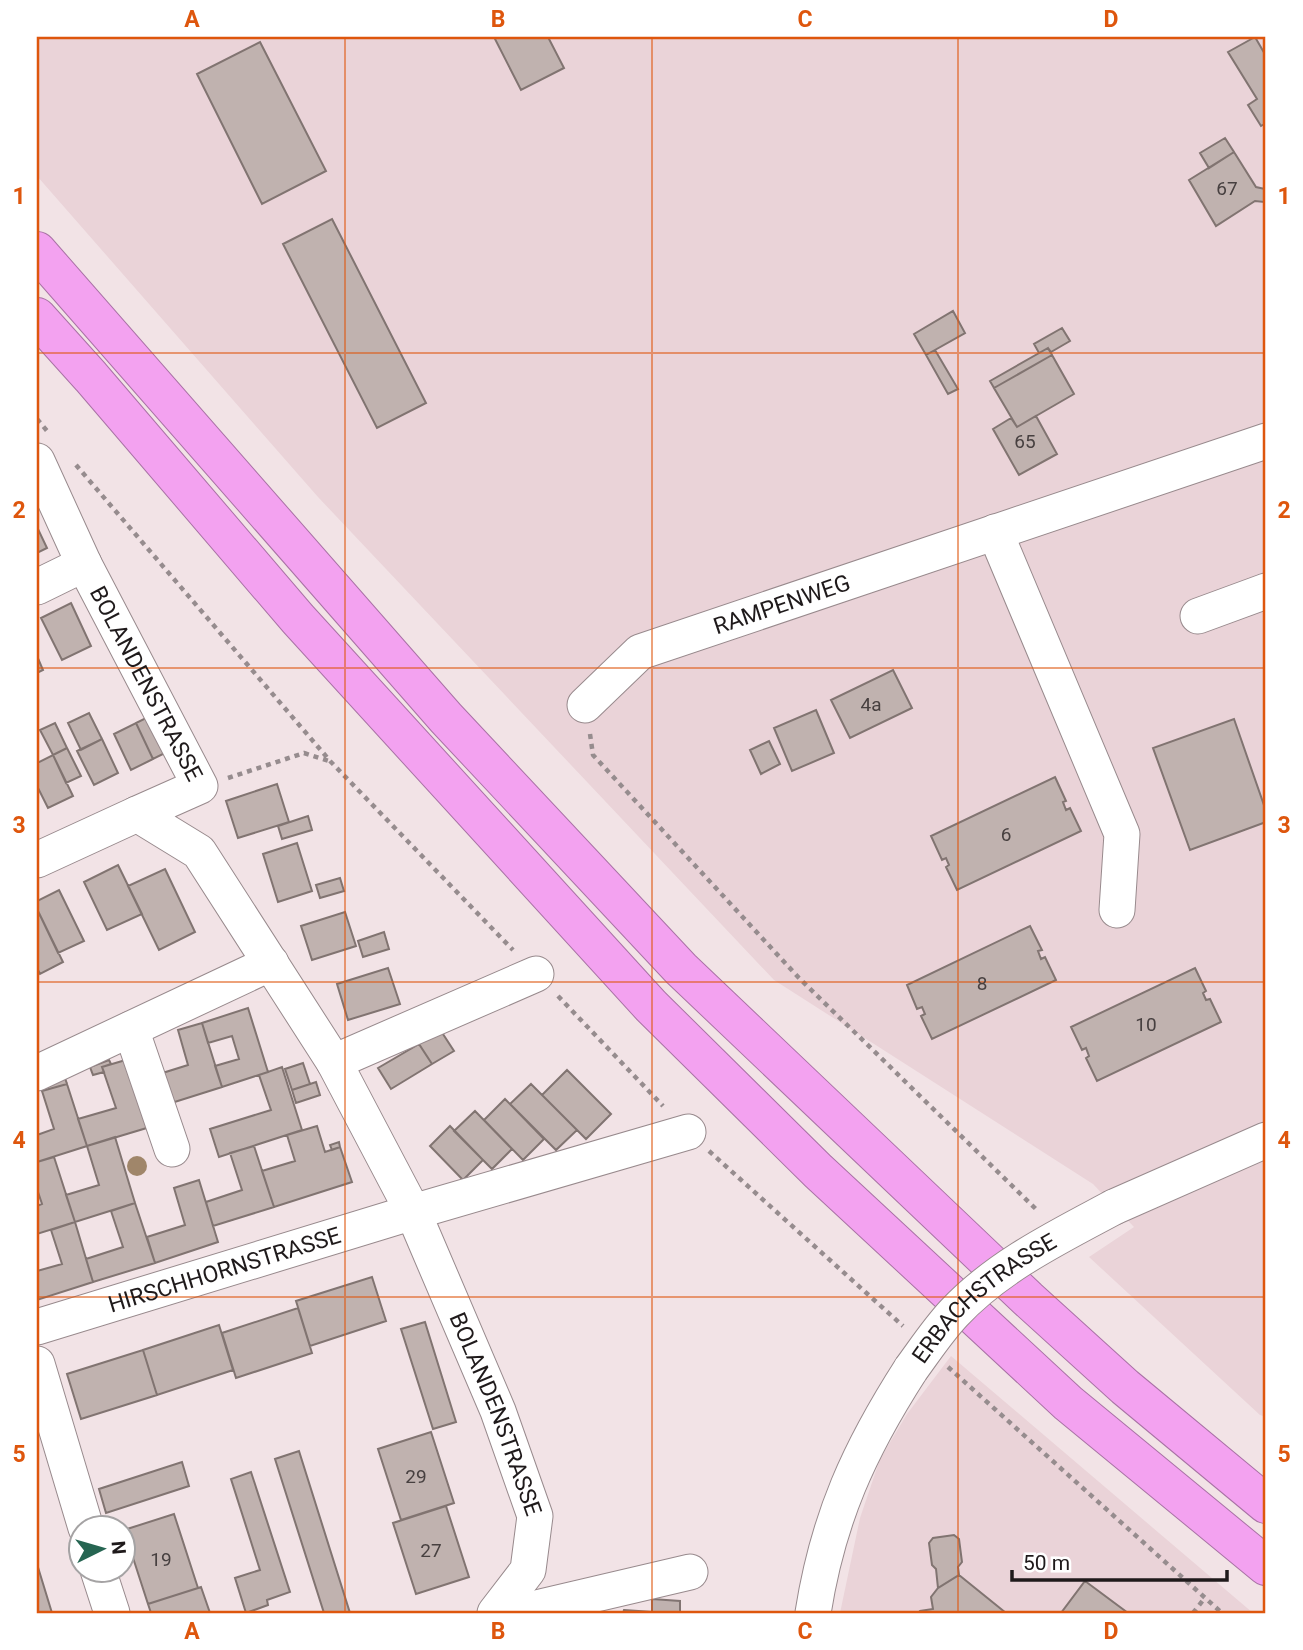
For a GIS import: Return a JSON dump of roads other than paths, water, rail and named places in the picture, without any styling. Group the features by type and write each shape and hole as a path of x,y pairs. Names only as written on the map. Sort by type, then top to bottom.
{"highway":[{"path":"37,251 446,718 681,969 1028,1299 1125,1387 1266,1504"},
{"path":"37,317 298,619 651,1006 818,1171 1068,1403 1266,1566"}],"street":[{"name":"RAMPENWEG","path":"585,705 640,652 1266,441"},
{"name":"BOLANDENSTRASSE","path":"46,451 84,564 200,786 137,814"},
{"path":"995,532 1122,834 1117,910"},
{"path":"37,587 84,564"},
{"path":"1198,616 1266,591"},
{"path":"37,860 137,814"},
{"name":"BOLANDENSTRASSE","path":"137,814 199,852 334,1062 413,1212 498,1411 534,1516 528,1570 495,1613"},
{"path":"37,1073 271,963"},
{"path":"334,1062 536,974"},
{"path":"131,1029 172,1149"},
{"path":"413,1212 688,1132"},
{"name":"ERBACHSTRASSE","path":"813,1613 827,1542 848,1482 878,1420 911,1368 954,1313 980,1289 1032,1252 1114,1206 1266,1140"},
{"name":"HIRSCHHORNSTRASSE","path":"37,1327 413,1212"},
{"path":"37,1364 82,1514"},
{"path":"515,1613 690,1572"},
{"path":"103,1584 112,1613"}]}
